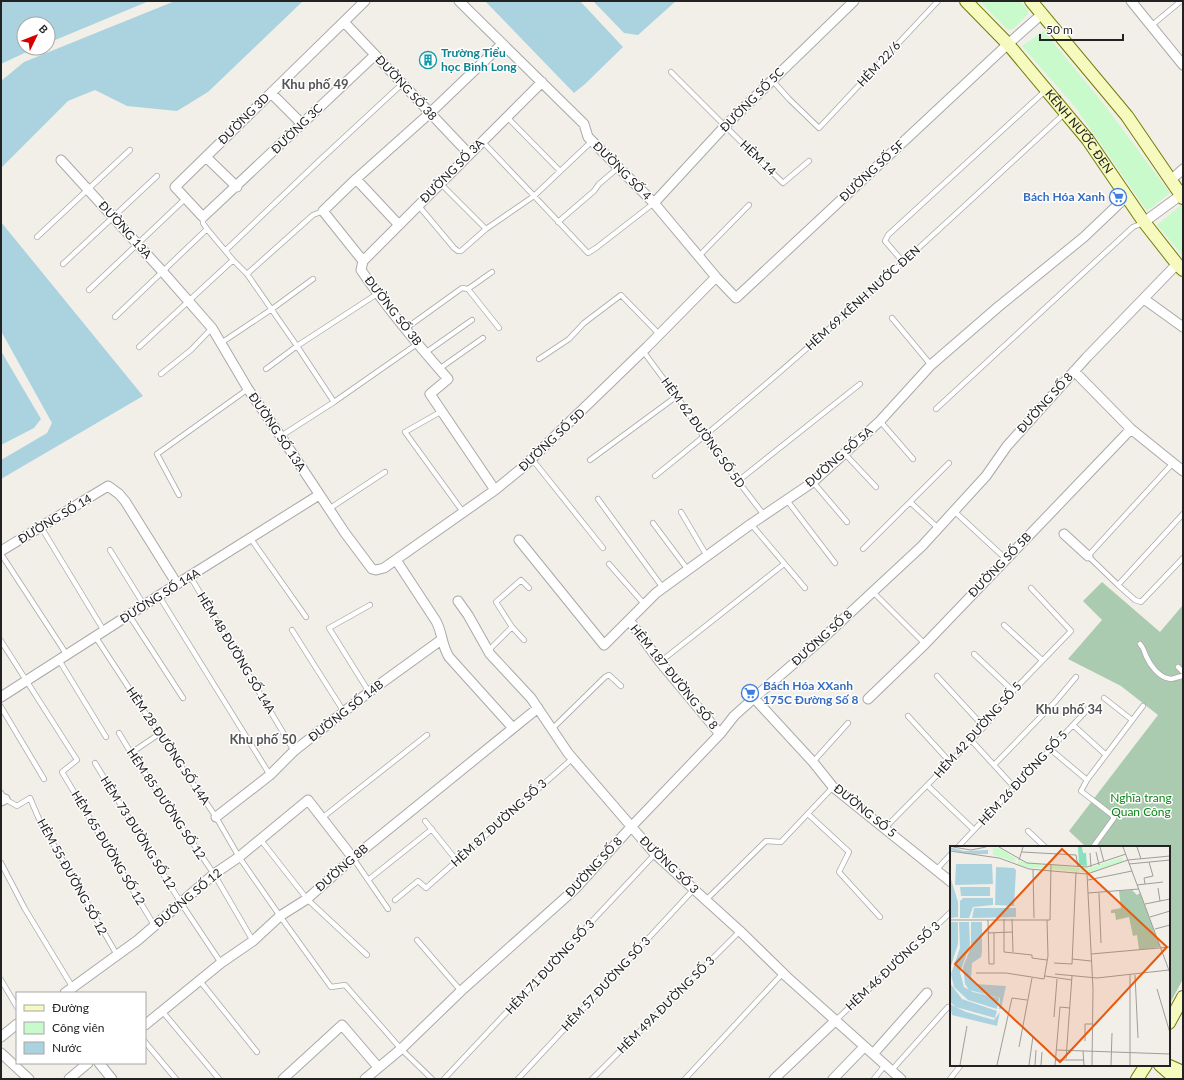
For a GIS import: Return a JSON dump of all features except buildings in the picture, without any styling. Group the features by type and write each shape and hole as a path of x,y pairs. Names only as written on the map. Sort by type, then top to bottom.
{"street":[{"name":"ĐƯỜNG 3D","path":"186,198 175,187 365,1"},
{"name":"ĐƯỜNG SỐ 4","path":"459,1 584,124 588,137 654,202 716,277"},
{"name":"ĐƯỜNG SỐ 5C","path":"654,202 725,126 854,1"},
{"name":"KÊNH NƯỚC ĐEN","path":"966,1 1008,44 1097,152 1144,222 1180,267"},
{"path":"1031,1 1130,121 1182,196 1144,222"},
{"path":"1131,1 1183,65"},
{"name":"ĐƯỜNG SỐ 5F","path":"716,277 736,298 1042,14"},
{"name":"ĐƯỜNG SỐ 38","path":"344,22 469,154"},
{"path":"323,212 356,179 430,113 502,44"},
{"name":"ĐƯỜNG 3C","path":"203,218 375,55"},
{"name":"ĐƯỜNG SỐ 3A","path":"363,261 542,82"},
{"path":"271,93 302,124"},
{"path":"206,157 237,187"},
{"name":"ĐƯỜNG 13A","path":"61,160 114,217 188,301"},
{"path":"1171,180 1183,169"},
{"path":"356,179 399,225"},
{"name":"ĐƯỜNG SỐ 5A","path":"519,540 604,645 663,588 786,499 813,482 880,421 931,365 998,307 1084,237 1126,197"},
{"path":"186,198 203,218"},
{"name":"ĐƯỜNG SỐ 3B","path":"323,212 363,261 361,270 377,294 417,344 448,379 430,394 495,490"},
{"name":"ĐƯỜNG SỐ 8","path":"365,1079 575,890 631,827 720,734 734,716 822,639 922,546 986,476 1007,446 1074,371 1144,299 1180,267"},
{"name":"ĐƯỜNG SỐ 5D","path":"367,564 372,569 376,570 384,568 495,490 532,459 643,351 716,277"},
{"path":"1144,299 1183,327"},
{"name":"ĐƯỜNG SỐ 13A","path":"188,301 212,328 248,389 367,564"},
{"path":"1074,371 1131,428 1183,471"},
{"name":"ĐƯỜNG SỐ 5B","path":"868,699 925,644 1131,428"},
{"name":"ĐƯỜNG SỐ 14","path":"1,552 108,486 119,494 125,501 177,584"},
{"name":"ĐƯỜNG SỐ 14A","path":"1,697 319,495"},
{"path":"1064,534 1088,556"},
{"path":"396,560 441,630 441,640 449,657 513,728"},
{"name":"ĐƯỜNG SỐ 3","path":"458,601 488,651 532,698 573,758 655,854 740,931 783,973 901,1079"},
{"name":"HẺM 187 ĐƯỜNG SỐ 8","path":"629,620 660,662 720,734"},
{"name":"ĐƯỜNG SỐ 14B","path":"216,817 270,775 294,751 369,692 441,640"},
{"name":"ĐƯỜNG SỐ 5","path":"754,698 833,786 950,881"},
{"name":"ĐƯỜNG 8B","path":"146,1024 221,963 253,941 280,916 307,899 353,858 538,708"},
{"name":"ĐƯỜNG SỐ 12","path":"69,990 117,955 214,874 239,857 308,800 322,818"},
{"path":"322,818 353,858"},
{"path":"873,1054 927,993"},
{"path":"1170,1021 1183,997"},
{"path":"774,1079 836,1020"},
{"path":"1,1037 16,1025"},
{"path":"283,1079 342,1025 378,1067"},
{"path":"833,1079 864,1047"},
{"path":"1,1053 29,1079"},
{"path":"69,1079 87,1064"},
{"path":"100,1064 112,1079"},
{"path":"1138,1079 1145,1066"},
{"path":"1161,1066 1176,1079"},
{"path":"1169,1066 1183,1072"}],"lane":[{"name":"HẺM 22/6","path":"772,80 819,128 938,1"},
{"path":"1151,26 1181,1"},
{"path":"671,72 725,126"},
{"path":"226,250 402,84"},
{"path":"904,263 885,241 888,235 1047,90"},
{"name":"HẺM 69 KÊNH NƯỚC ĐEN","path":"655,476 704,437 904,263 1065,113"},
{"path":"507,117 560,171"},
{"name":"HẺM 14","path":"725,126 784,183 809,161"},
{"path":"482,141 588,253 654,202"},
{"path":"418,205 458,251 461,251 486,229 534,196 592,141"},
{"path":"37,236 130,150"},
{"path":"558,222 619,167"},
{"path":"63,264 157,176"},
{"path":"440,183 486,229"},
{"path":"89,290 186,198"},
{"path":"699,256 749,205"},
{"path":"247,274 313,214 323,212"},
{"path":"203,218 207,229 247,274 272,309 334,402"},
{"path":"936,409 1133,227 1144,222"},
{"path":"115,317 207,229"},
{"path":"139,346 233,260"},
{"path":"468,289 492,272"},
{"path":"221,343 272,309 313,279"},
{"path":"405,329 462,288 468,289 498,328"},
{"path":"266,368 377,294"},
{"path":"539,359 570,339 584,323 621,294 660,334"},
{"path":"892,318 931,365"},
{"path":"425,353 472,320"},
{"path":"160,374 191,350 212,328"},
{"path":"439,369 483,338"},
{"path":"281,436 334,402 417,344"},
{"name":"HẺM 62 ĐƯỜNG SỐ 5D","path":"643,351 677,396 704,437 764,515"},
{"path":"738,481 860,384"},
{"path":"179,495 157,454 248,389"},
{"path":"590,460 677,396"},
{"path":"442,411 405,432 463,512"},
{"path":"880,421 913,459"},
{"path":"845,454 876,487"},
{"path":"532,459 603,548"},
{"path":"862,549 949,463"},
{"path":"1173,464 1088,556 1135,600 1141,602 1183,558"},
{"path":"329,509 386,472"},
{"path":"813,482 847,522"},
{"path":"598,499 663,588"},
{"path":"786,499 835,563"},
{"path":"910,502 938,528"},
{"path":"954,511 1006,559"},
{"path":"682,512 708,556"},
{"path":"1118,585 1183,514"},
{"path":"653,523 688,570"},
{"path":"751,524 805,588"},
{"path":"41,527 104,631"},
{"path":"251,538 306,617"},
{"path":"110,550 144,605"},
{"path":"1,552 63,657 106,737"},
{"path":"609,564 645,605"},
{"path":"660,662 784,564"},
{"name":"HẺM 48 ĐƯỜNG SỐ 14A","path":"190,576 294,751"},
{"path":"524,640 512,626 496,602 521,580 529,588"},
{"name":"HẺM 42 ĐƯỜNG SỐ 5","path":"885,828 928,786 984,727 1013,691 1070,630 1031,588"},
{"path":"873,592 925,644"},
{"path":"159,596 270,775"},
{"path":"369,692 329,628 370,605"},
{"path":"129,615 183,698"},
{"path":"1004,625 1042,660"},
{"path":"488,651 512,626"},
{"path":"292,630 344,712"},
{"name":"HẺM 28 ĐƯỜNG SỐ 14A","path":"95,636 159,734 216,817 239,857 332,987 346,984 401,1048"},
{"path":"1,641 26,682"},
{"path":"1140,644 1143,647 1151,665 1157,672 1172,679 1183,676"},
{"path":"974,654 1013,691"},
{"path":"1178,668 1183,672"},
{"path":"552,729 605,677 609,675 621,686"},
{"path":"937,676 984,727"},
{"path":"994,765 1055,702 1076,677"},
{"name":"HẺM 65 ĐƯỜNG SỐ 12","path":"26,682 77,760 62,772 154,925"},
{"path":"1104,698 1132,720"},
{"path":"1094,846 1114,818 1081,791 1087,780 1143,706"},
{"path":"1,707 44,779"},
{"name":"HẺM 26 ĐƯỜNG SỐ 5","path":"959,846 1088,709"},
{"path":"908,716 950,762"},
{"path":"813,762 848,723"},
{"path":"1073,725 1106,755"},
{"name":"HẺM 85 ĐƯỜNG SỐ 12","path":"119,733 131,753 214,874 253,941"},
{"path":"131,753 159,734"},
{"path":"322,818 427,735"},
{"path":"971,740 1014,787"},
{"path":"1050,749 1087,780"},
{"name":"HẺM 87 ĐƯỜNG SỐ 3","path":"395,900 418,881 426,888 573,758"},
{"name":"HẺM 73 ĐƯỜNG SỐ 12","path":"95,763 181,903 221,963"},
{"path":"706,900 766,841 781,842 833,786"},
{"path":"928,786 974,830"},
{"name":"HẺM 55 ĐƯỜNG SỐ 12","path":"2,798 17,806 30,798 39,819 117,955"},
{"path":"808,814 850,852 839,872 880,917"},
{"path":"425,821 457,861"},
{"path":"368,880 432,830"},
{"path":"1028,831 1045,846"},
{"path":"260,840 307,899 367,955"},
{"name":"HẺM 71 ĐƯỜNG SỐ 3","path":"444,1079 655,854"},
{"path":"937,869 950,855"},
{"path":"353,858 388,909"},
{"path":"1,863 69,990"},
{"name":"HẺM 57 ĐƯỜNG SỐ 3","path":"518,1079 694,889"},
{"name":"HẺM 46 ĐƯỜNG SỐ 3","path":"836,1020 950,913"},
{"name":"HẺM 49A ĐƯỜNG SỐ 3","path":"592,1079 740,931"},
{"path":"417,940 461,992"},
{"path":"684,1079 783,973"},
{"path":"1,980 16,1004"},
{"path":"200,981 257,1052"},
{"path":"874,1079 888,1068 948,1007"},
{"path":"162,1011 219,1079"},
{"path":"146,1043 176,1079"},
{"path":"401,1048 432,1079"},
{"path":"950,1079 960,1066"}],"green space":[{"path":"979,1 1020,1 1028,10 1028,14 1013,29 1009,30"},
{"path":"1044,31 1106,107 1170,193 1147,211 1076,108 1022,46"},
{"path":"1181,205 1183,207 1183,256 1157,225"},
{"name":"Nghĩa trang Quan Công","path":"1102,582 1160,632 1183,605 1183,979 1170,1003 1170,846 1085,846 1069,831 1158,715 1121,686 1068,659 1102,620 1083,601"}],"water":[{"path":"1,1 149,1 56,40 56,16 16,16 16,56 18,56 1,64"},
{"path":"175,1 303,1 208,92 177,111 127,106 95,90 68,101 1,168 1,81 24,62 39,56 56,56 56,49"},
{"path":"485,1 580,1 623,47 574,93"},
{"path":"593,1 676,1 638,35 624,33"},
{"path":"1,222 143,396 1,479 1,460 47,433 52,423 1,331"},
{"path":"1,351 41,419 34,428 1,445"}],"place":[{"name":"Trường Tiểu học Bình Long","path":"428,60"},
{"name":"Bách Hóa Xanh","path":"1118,197"},
{"name":"Bách Hóa XXanh 175C Đường Số 8","path":"750,693"}],"district":[{"name":"Khu phố 49","path":"315,84"},
{"name":"Khu phố 34","path":"1069,709"},
{"name":"Khu phố 50","path":"263,739"}]}
